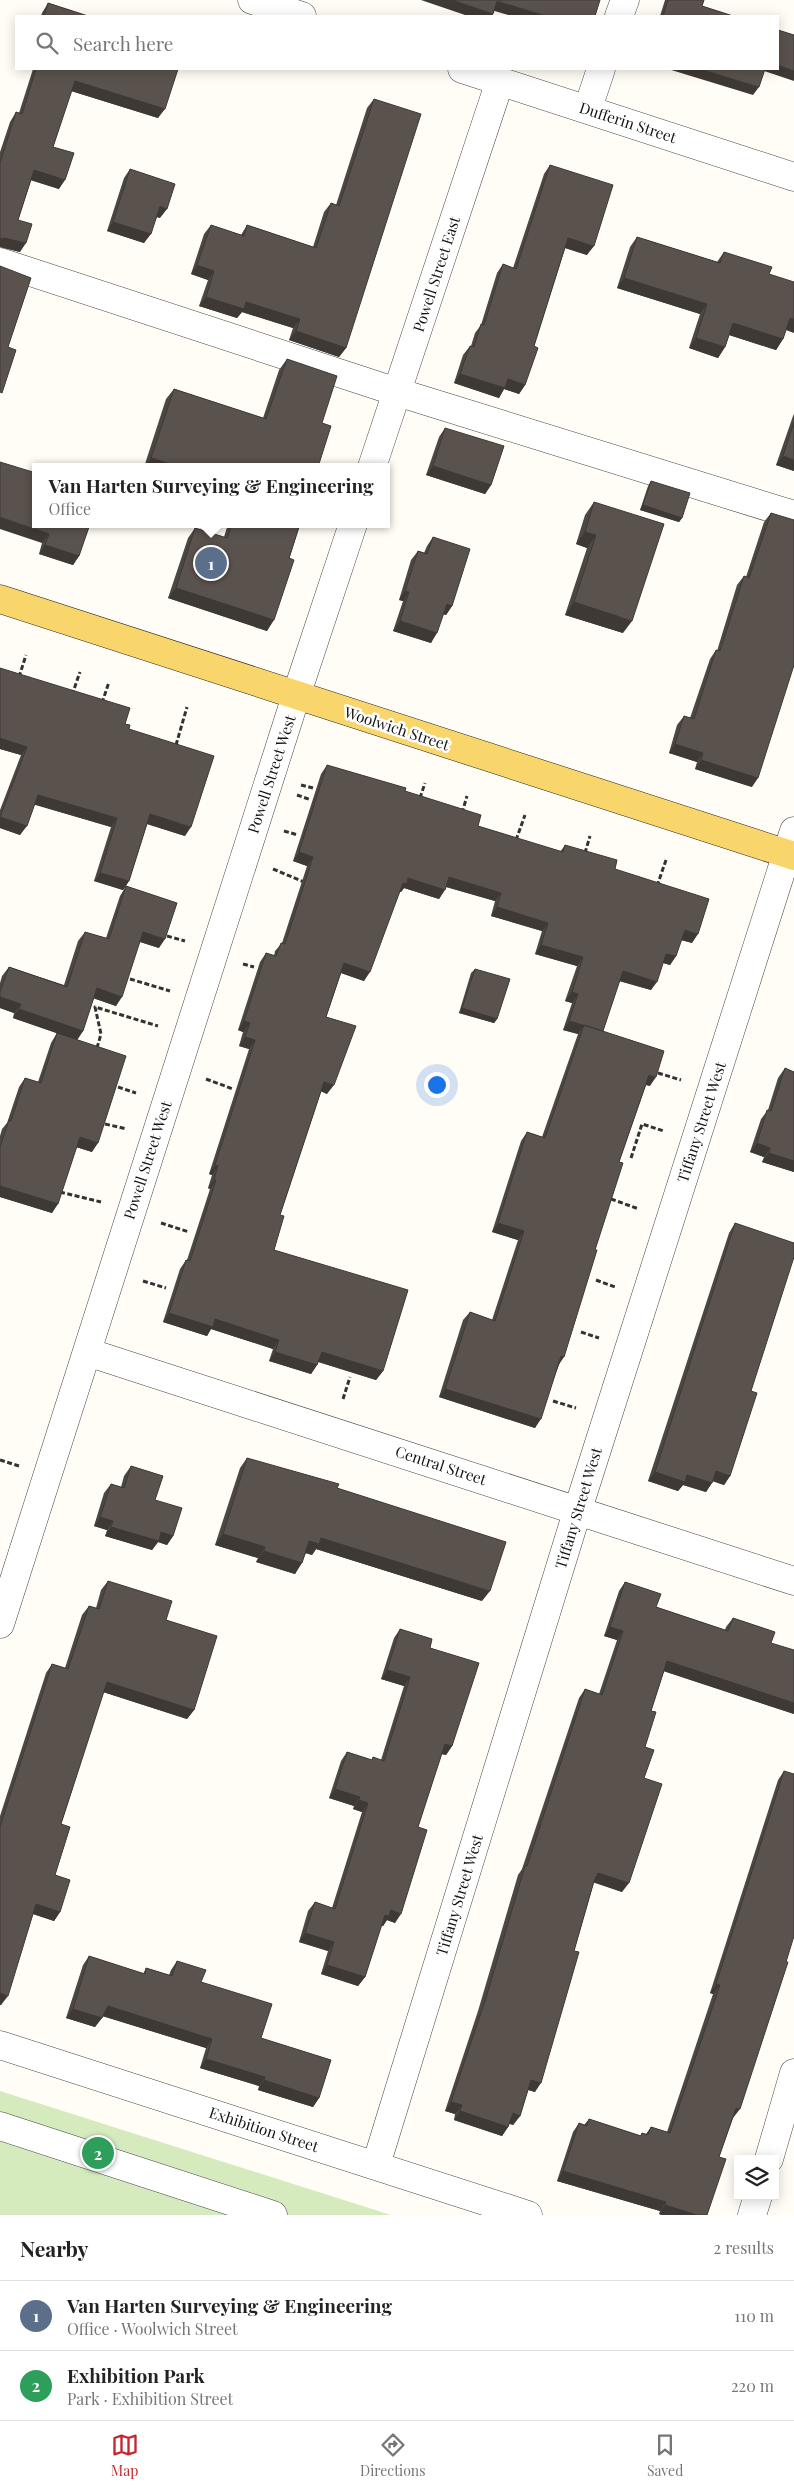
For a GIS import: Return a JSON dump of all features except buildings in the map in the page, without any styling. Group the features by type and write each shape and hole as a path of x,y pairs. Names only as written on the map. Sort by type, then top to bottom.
{"main road":[{"name":"Woolwich Street","path":"0,598 296,696 792,847"}],"street":[{"path":"252,0 299,15"},
{"path":"619,15 625,0"},
{"name":"Dufferin Street","path":"465,70 588,108 794,177"},
{"path":"588,108 601,70"},
{"name":"Powell Street East","path":"373,463 500,81"},
{"path":"0,262 397,392 794,515"},
{"path":"296,696 352,528"},
{"name":"Powell Street West","path":"0,1624 296,696"},
{"name":"Tiffany Street West","path":"376,2165 578,1509 792,847"},
{"name":"Central Street","path":"87,1352 794,1580"},
{"name":"Exhibition Street","path":"0,2045 528,2215"},
{"path":"770,2155 794,2073"},
{"path":"0,2126 273,2215"},
{"path":"752,2215 757,2200"}],"path":[{"path":"19,678 26,655"},
{"path":"71,698 80,672"},
{"path":"101,706 109,682"},
{"path":"176,745 187,707"},
{"path":"417,806 425,783"},
{"path":"297,784 313,788"},
{"path":"294,794 311,800"},
{"path":"460,816 467,796"},
{"path":"515,843 525,815"},
{"path":"282,830 298,835"},
{"path":"583,859 590,836"},
{"path":"657,886 666,860"},
{"path":"270,868 311,884"},
{"path":"167,936 185,941"},
{"path":"239,962 254,967"},
{"path":"130,979 170,991"},
{"path":"97,1048 101,1034 95,1007 159,1026"},
{"path":"658,1073 681,1080"},
{"path":"202,1077 233,1089"},
{"path":"105,1124 127,1129"},
{"path":"631,1158 642,1124 664,1131"},
{"path":"60,1192 103,1202"},
{"path":"611,1199 639,1209"},
{"path":"157,1221 189,1232"},
{"path":"139,1280 166,1288"},
{"path":"596,1280 615,1287"},
{"path":"581,1332 599,1338"},
{"path":"343,1399 350,1377"},
{"path":"553,1401 577,1408"},
{"path":"0,1460 20,1466"}],"green space":[{"path":"0,2091 391,2215 0,2215"}],"place":[{"name":"Van Harten Surveying & Engineering","path":"211,563"},
{"name":"Exhibition Park","path":"98,2153"}]}
